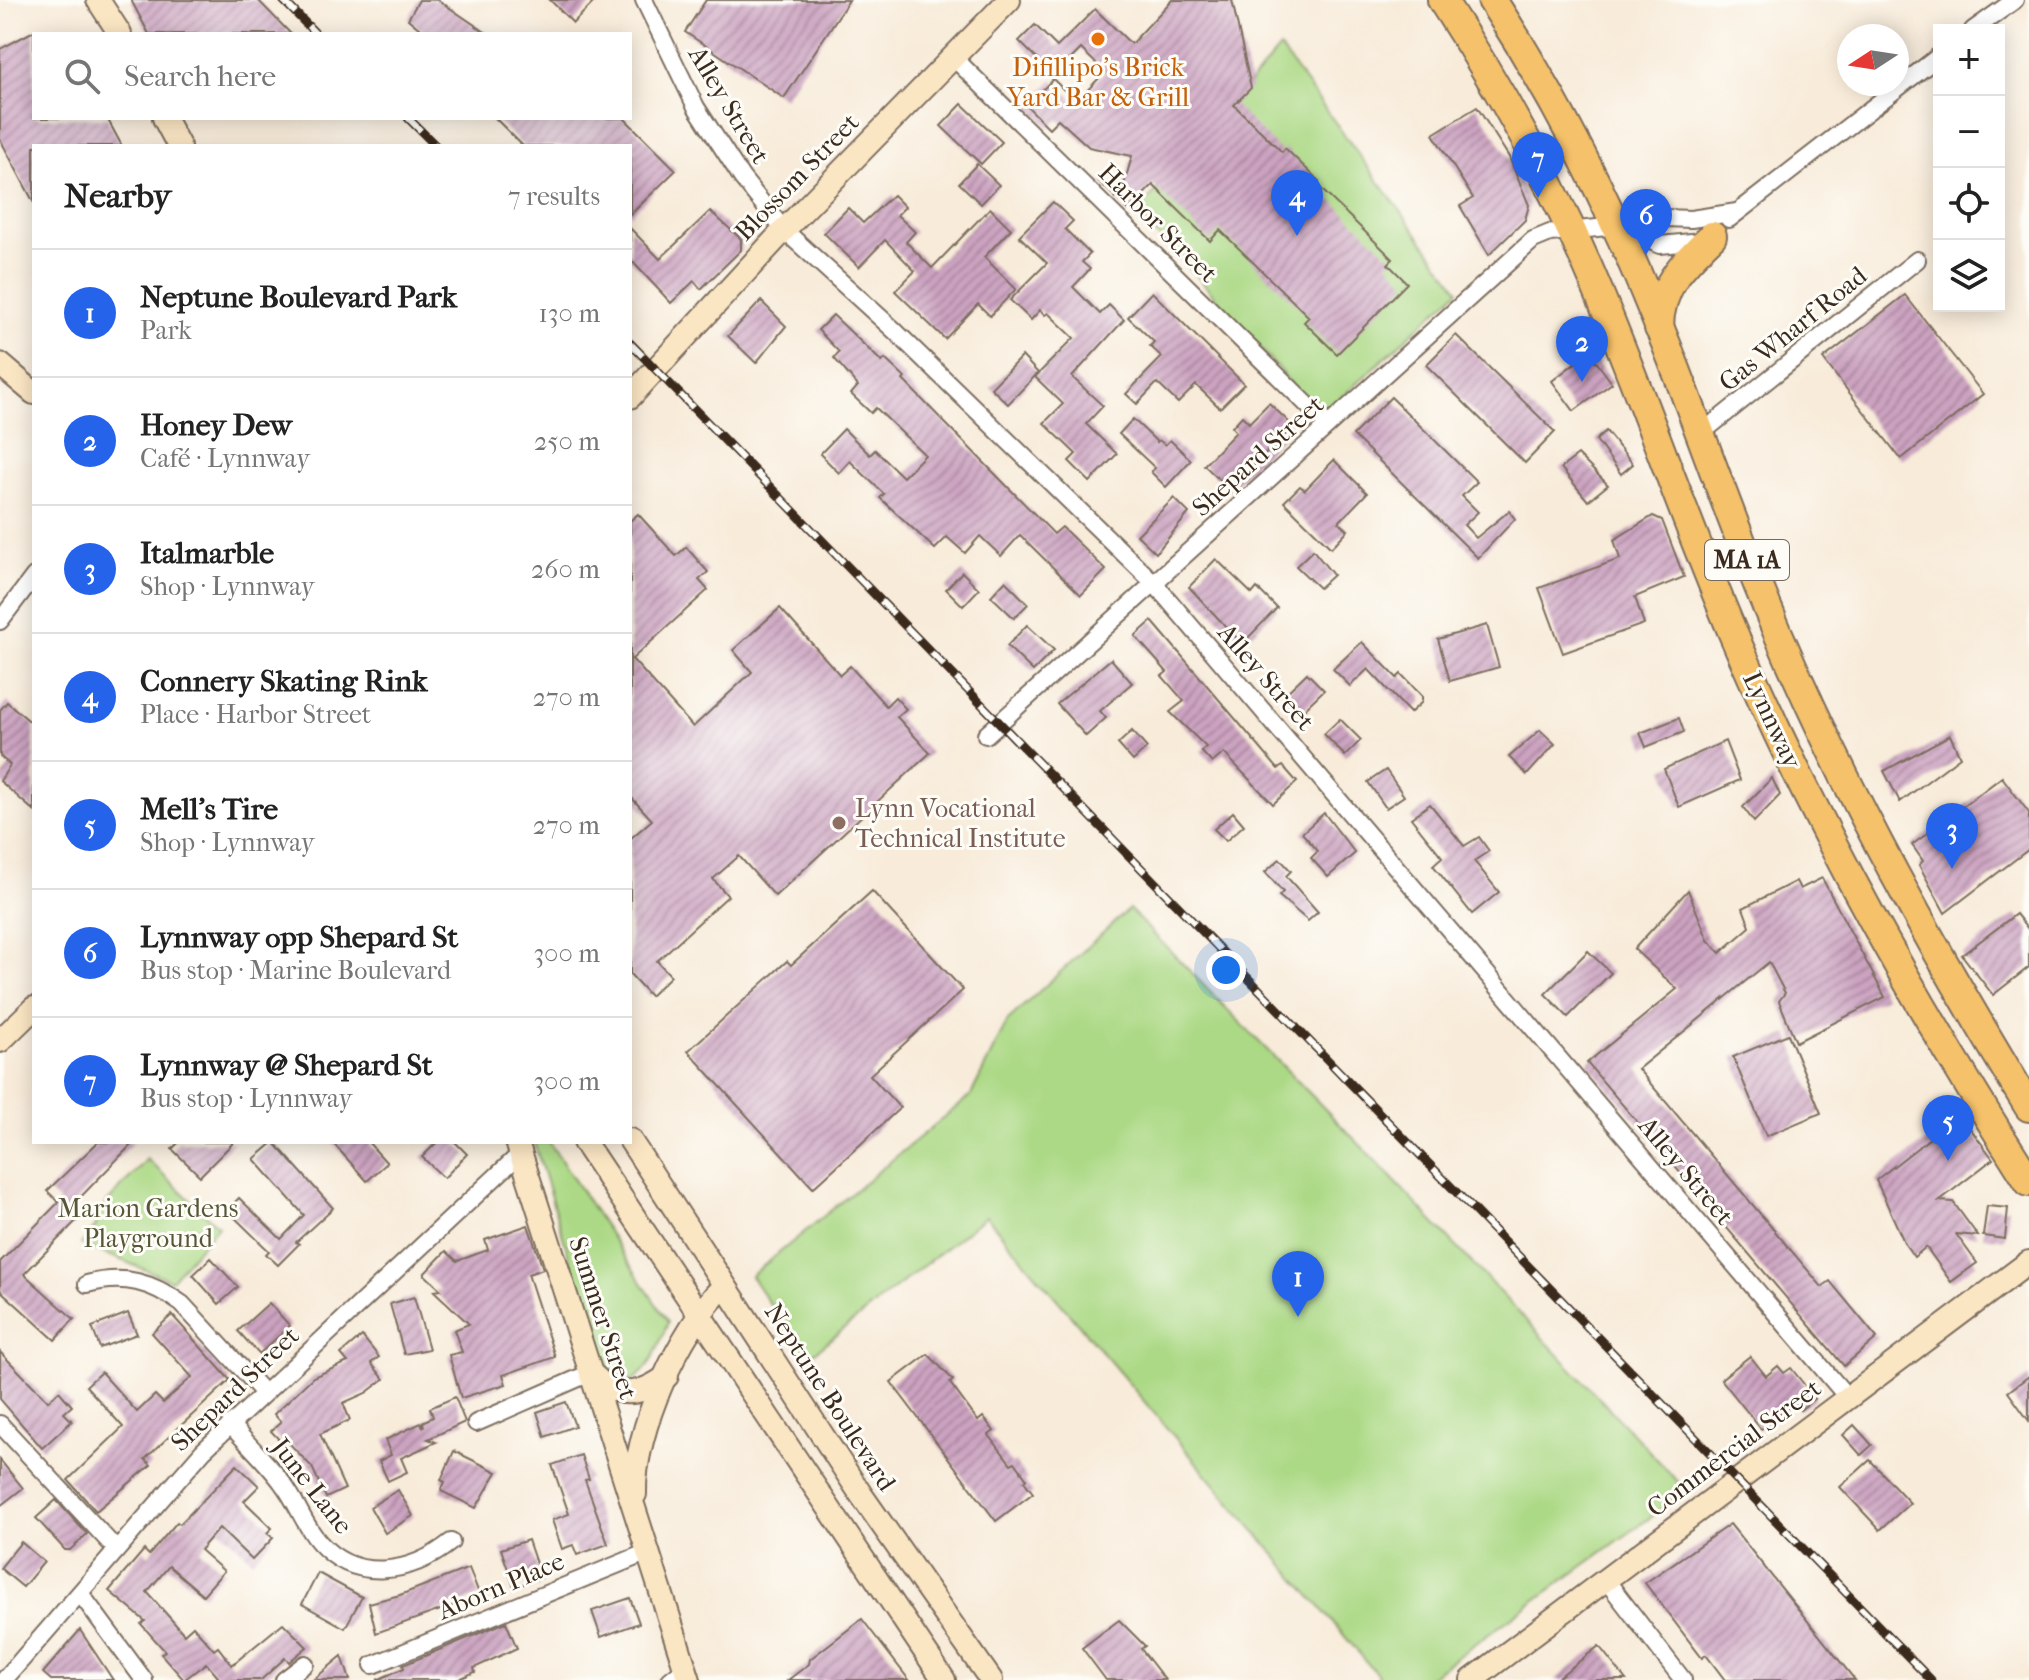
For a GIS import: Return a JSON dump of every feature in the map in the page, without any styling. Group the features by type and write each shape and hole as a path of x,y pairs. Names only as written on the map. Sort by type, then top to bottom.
{"highway":[{"name":"Lynnway","path":"1442,0 1499,92 1572,231 1732,632 1806,795 1921,1006 2029,1182"},
{"name":"Lynnway","path":"1492,0 1559,115 1616,226 1777,632 1846,784 1910,907 2029,1107"},
{"path":"1659,333 1660,309 1667,286 1675,272 1712,236"}],"main road":[{"path":"98,0 119,32"},
{"name":"Blossom Street","path":"632,395 784,230 1009,0"},
{"path":"165,120 178,144"},
{"path":"0,364 32,391"},
{"path":"0,1041 32,1010"},
{"name":"Neptune Boulevard","path":"632,1143 880,1522 991,1680"},
{"path":"585,1144 697,1316 944,1680"},
{"name":"Summer Street","path":"519,1147 648,1552 681,1676"},
{"name":"Commercial Street","path":"1472,1680 2029,1262"},
{"name":"Summer Street","path":"635,1510 637,1461 667,1376 697,1316 724,1286"},
{"path":"590,1373 603,1386 625,1394 637,1393 667,1376"}],"street":[{"name":"Alley Street","path":"644,0 696,107 742,178 784,230 894,330 1154,583 1848,1398"},
{"path":"1981,24 2015,0"},
{"name":"Harbor Street","path":"953,57 1328,425"},
{"path":"1616,226 1648,242 1668,245 1694,243 1712,236 1737,212 1933,61"},
{"path":"1572,231 1616,226 1638,217 1691,219 1737,212"},
{"name":"Shepard Street","path":"986,735 1530,242 1544,235 1572,231"},
{"name":"Gas Wharf Road","path":"1699,435 1917,260"},
{"path":"0,621 32,579"},
{"name":"Shepard Street","path":"4,1680 115,1548 230,1424 519,1147"},
{"path":"87,1284 127,1279 168,1293 182,1304 264,1393"},
{"path":"476,1423 590,1373"},
{"path":"0,1424 115,1548"},
{"name":"June Lane","path":"230,1424 282,1482 319,1541 346,1563 383,1571 403,1567 437,1553 451,1542"},
{"name":"Aborn Place","path":"373,1665 648,1552"},
{"path":"1606,1580 1683,1680"},
{"path":"80,1593 144,1680"},
{"path":"284,1680 305,1664"}],"green space":[{"path":"1280,48 1459,290 1320,417 1191,269 1136,214"},
{"path":"1129,909 1371,1156 1687,1491 1425,1680 1382,1680 986,1216 806,1359 751,1276 971,1095 1008,1020"},
{"path":"535,1144 550,1144 668,1322 651,1360 635,1378 625,1380 613,1375 601,1361"},
{"name":"Marion Gardens Playground","path":"147,1159 218,1226 171,1280 81,1244 97,1225 92,1219"}],"building":[{"path":"131,0 258,0 289,32 148,32"},
{"path":"419,0 438,0 485,32 424,32 408,19"},
{"path":"550,0 596,0 573,23"},
{"path":"706,0 849,0 784,98 685,32"},
{"path":"1172,0 1232,0 1251,88 1234,105 1282,152 1285,148 1319,181 1316,184 1393,259 1388,264 1407,283 1337,354 1304,322 1309,317 1220,230 1210,241 1153,185 1128,210 1100,182 1123,188 1132,156 1089,147 1058,119 1049,128 1027,106 1053,79 1076,102 1105,72 1081,49 1054,76 1019,41 1035,25 1057,47 1095,9 1131,44"},
{"path":"32,32 32,120 108,120 121,144 32,144 32,199 0,139 0,49"},
{"path":"962,104 1002,142 981,164 941,126"},
{"path":"1477,107 1509,157 1529,205 1525,220 1489,255 1460,206 1473,198 1433,134"},
{"path":"497,120 626,120 676,170 632,213 632,144 521,144"},
{"path":"977,164 999,185 981,204 959,183"},
{"path":"893,195 905,207 897,215 915,232 906,242 932,268 990,208 1011,229 984,257 1016,289 990,316 978,304 945,339 895,291 915,271 885,240 859,267 824,233 848,208 863,223"},
{"path":"1053,202 1073,221 1065,229 1090,254 1082,262 1090,269 1073,287 1100,314 1109,305 1124,320 1072,377 1103,406 1086,424 1117,454 1090,482 1069,461 1076,454 1044,423 1063,404 1035,377 1074,338 1048,313 1045,315 1040,310 1031,320 1010,300 1047,263 1019,236"},
{"path":"710,211 741,239 741,250 701,289 694,281 671,303 632,261 632,230 660,259"},
{"path":"1152,292 1244,384 1220,408 1196,385 1178,403 1157,383 1137,404 1126,394 1162,357 1150,346 1154,342 1128,317"},
{"path":"1905,295 1983,394 1901,459 1823,359"},
{"path":"761,301 786,326 756,363 728,336"},
{"path":"833,315 882,362 885,359 905,378 903,380 1054,534 1062,527 1106,570 1081,595 1020,535 1001,556 980,536 965,553 947,537 935,549 880,498 884,494 850,461 839,473 820,454 844,429 870,455 875,450 903,477 925,455 876,408 871,413 851,394 858,386 834,358 839,352 818,330"},
{"path":"1456,335 1555,432 1525,463 1426,365"},
{"path":"1589,352 1612,383 1574,411 1552,381"},
{"path":"1022,356 1038,373 1008,404 991,388"},
{"path":"1391,397 1477,482 1462,496 1478,512 1464,525 1476,538 1509,511 1515,519 1478,558 1353,435"},
{"path":"1269,403 1293,426 1230,490 1204,465 1236,432 1232,427 1242,416 1249,423"},
{"path":"1133,419 1157,442 1159,440 1165,445 1170,440 1191,460 1166,487 1151,472 1155,468 1119,434"},
{"path":"1606,431 1633,464 1621,474 1596,440"},
{"path":"1578,455 1608,485 1588,501 1561,468"},
{"path":"1334,460 1367,493 1339,522 1348,530 1331,548 1284,502 1300,486 1305,490"},
{"path":"1174,498 1189,513 1156,553 1137,535"},
{"path":"638,514 676,556 686,547 708,572 699,580 708,590 632,659 632,519"},
{"path":"1653,516 1662,520 1684,577 1635,597 1644,624 1563,653 1539,588 1620,559 1614,540"},
{"path":"1313,550 1333,575 1319,588 1296,566"},
{"path":"1216,559 1252,594 1257,588 1277,608 1242,644 1189,587"},
{"path":"962,572 979,589 963,606 946,589"},
{"path":"1005,581 1028,604 1014,618 991,596"},
{"path":"780,608 840,675 850,666 886,706 895,697 906,709 897,717 930,753 775,896 739,856 713,879 728,896 657,961 671,976 650,996 632,976 632,837 652,820 632,798 632,659 693,727 752,672 733,650"},
{"path":"1152,621 1278,769 1283,766 1297,782 1273,804 1224,753 1212,763 1201,751 1206,747 1170,712 1184,701 1162,676 1167,672 1135,636"},
{"path":"1027,625 1054,650 1033,671 1007,646"},
{"path":"1487,625 1499,667 1450,681 1438,639"},
{"path":"1362,642 1397,678 1401,674 1422,696 1422,702 1410,713 1368,669 1350,686 1333,669"},
{"path":"1111,659 1132,683 1100,711 1106,718 1086,736 1057,704"},
{"path":"1307,673 1324,690 1300,713 1283,696"},
{"path":"7,702 32,723 32,809 0,781 10,765 0,756 0,710"},
{"path":"1679,718 1684,732 1646,747 1640,733"},
{"path":"1340,719 1361,740 1345,756 1324,734"},
{"path":"1540,730 1555,744 1527,775 1509,757"},
{"path":"1132,731 1147,748 1133,761 1118,744"},
{"path":"1950,735 1960,757 1900,802 1884,771"},
{"path":"1725,741 1740,780 1679,807 1664,769"},
{"path":"1386,770 1404,796 1386,808 1368,782"},
{"path":"2002,777 2029,813 2029,849 1945,913 1919,865 1923,861 1912,845"},
{"path":"1772,778 1780,795 1754,822 1743,807"},
{"path":"1430,804 1464,846 1479,837 1489,851 1474,861 1499,892 1472,914 1433,865 1442,857 1411,818"},
{"path":"1233,812 1244,825 1226,841 1214,829"},
{"path":"1324,813 1355,853 1328,877 1311,858 1318,851 1302,833"},
{"path":"1280,859 1291,871 1286,876 1318,912 1308,921 1279,896 1283,892 1265,872"},
{"path":"1822,878 1885,997 1796,1042 1779,1001 1785,993 1769,962 1638,1069 1822,1287 1830,1281 1877,1338 1844,1366 1587,1063 1677,989 1634,949 1688,890 1708,940 1720,953 1750,927 1743,908 1796,881 1800,889"},
{"path":"872,891 963,990 870,1075 900,1108 813,1188 688,1051 787,961 791,965"},
{"path":"2016,914 2029,930 2029,967 1993,995 1962,955"},
{"path":"1588,951 1611,973 1568,1017 1545,994"},
{"path":"1788,1034 1821,1113 1766,1136 1733,1057"},
{"path":"1967,1124 1993,1159 1939,1201 1953,1202 1978,1236 1956,1234 1977,1263 1951,1282 1926,1247 1914,1257 1876,1180 1943,1128"},
{"path":"96,1144 132,1144 68,1210 78,1219 24,1274 74,1319 55,1340 0,1290 0,1262 59,1202 47,1191"},
{"path":"177,1144 232,1144 200,1176 172,1149"},
{"path":"276,1144 333,1208 296,1242 299,1244 278,1265 266,1254 269,1251 227,1210 239,1198 281,1239 304,1215 254,1159"},
{"path":"334,1144 370,1144 387,1163 367,1181"},
{"path":"435,1144 457,1144 467,1154 444,1178 422,1157"},
{"path":"1987,1206 2008,1208 2005,1239 1983,1236"},
{"path":"528,1225 543,1269 528,1274 555,1357 503,1375 506,1384 461,1398 449,1355 462,1352 454,1330 469,1324 434,1291 441,1290 424,1274 446,1251 457,1261 488,1250 485,1240"},
{"path":"211,1258 238,1287 219,1304 193,1275"},
{"path":"414,1297 429,1349 404,1354 390,1304"},
{"path":"269,1303 290,1326 259,1354 238,1331"},
{"path":"128,1313 137,1334 100,1348 92,1327"},
{"path":"172,1315 230,1380 145,1459 151,1465 96,1511 68,1480 123,1427 86,1386 101,1372 137,1412 155,1395 163,1403 192,1377 152,1333"},
{"path":"362,1336 379,1357 371,1363 384,1379 366,1393 343,1403 350,1420 320,1434 345,1489 326,1498 312,1467 289,1443 285,1446 271,1431 281,1422 274,1414 313,1377 348,1362 341,1354"},
{"path":"0,1352 48,1401 59,1391 72,1406 64,1413 72,1421 42,1448 0,1399"},
{"path":"928,1354 953,1380 950,1383 978,1421 983,1417 994,1431 989,1435 1011,1464 1015,1462 1033,1493 996,1521 891,1382"},
{"path":"1750,1356 1766,1376 1778,1366 1784,1373 1791,1368 1815,1398 1800,1410 1794,1403 1761,1429 1721,1379"},
{"path":"2029,1376 2029,1421 2008,1392"},
{"path":"455,1397 465,1422 428,1439 436,1442 401,1458 407,1472 388,1481 379,1461 391,1455 385,1440 421,1423 424,1428 423,1422 433,1417 430,1408"},
{"path":"566,1402 575,1426 545,1437 537,1412"},
{"path":"1854,1425 1872,1445 1861,1455 1843,1435"},
{"path":"454,1451 497,1472 476,1508 441,1491 445,1482 441,1480"},
{"path":"581,1455 589,1479 585,1480 608,1544 577,1555 573,1545 562,1549 552,1520 569,1514 552,1465"},
{"path":"0,1460 23,1488 0,1506"},
{"path":"1870,1460 1910,1503 1880,1530 1840,1487"},
{"path":"237,1465 259,1486 244,1501 272,1528 267,1533 273,1538 252,1560 219,1528 200,1550 224,1571 203,1595 169,1566 147,1592 184,1634 193,1626 214,1650 218,1647 232,1665 283,1623 307,1647 289,1662 285,1658 261,1680 215,1680 218,1677 206,1663 184,1680 161,1654 165,1651 141,1624 145,1621 109,1591 144,1550 149,1555 177,1522 180,1524"},
{"path":"398,1490 413,1516 385,1533 370,1507"},
{"path":"56,1500 87,1534 70,1550 65,1550 36,1518"},
{"path":"1730,1524 1855,1680 1725,1680 1706,1655 1702,1658 1645,1583"},
{"path":"528,1540 541,1578 514,1587 501,1549"},
{"path":"21,1542 44,1562 23,1587 0,1568"},
{"path":"469,1568 480,1596 376,1633 369,1603 400,1595"},
{"path":"318,1573 362,1597 345,1628 302,1604"},
{"path":"630,1598 639,1623 601,1637 592,1611"},
{"path":"862,1619 909,1680 788,1680 809,1664 810,1659"},
{"path":"1119,1620 1145,1646 1141,1649 1165,1680 1106,1680 1082,1648"},
{"path":"506,1622 517,1648 474,1668 475,1672 457,1680 377,1680 404,1668 403,1665"},
{"path":"80,1630 113,1680 51,1680 43,1673"},
{"path":"1599,1646 1626,1680 1555,1680"},
{"path":"342,1656 350,1680 313,1680"}],"railway":[{"path":"283,0 314,32"},
{"path":"410,120 434,144"},
{"path":"632,345 1931,1680"}],"place":[{"name":"Difillipo's Brick Yard Bar & Grill","path":"1098,39"},
{"name":"Lynnway @ Shepard St","path":"1538,198"},
{"name":"Connery Skating Rink","path":"1297,236"},
{"name":"Lynnway opp Shepard St","path":"1646,255"},
{"name":"Honey Dew","path":"1582,382"},
{"name":"Lynn Vocational Technical Institute","path":"839,823"},
{"name":"Italmarble","path":"1952,869"},
{"name":"Mell's Tire","path":"1948,1161"},
{"name":"Neptune Boulevard Park","path":"1298,1317"}]}
